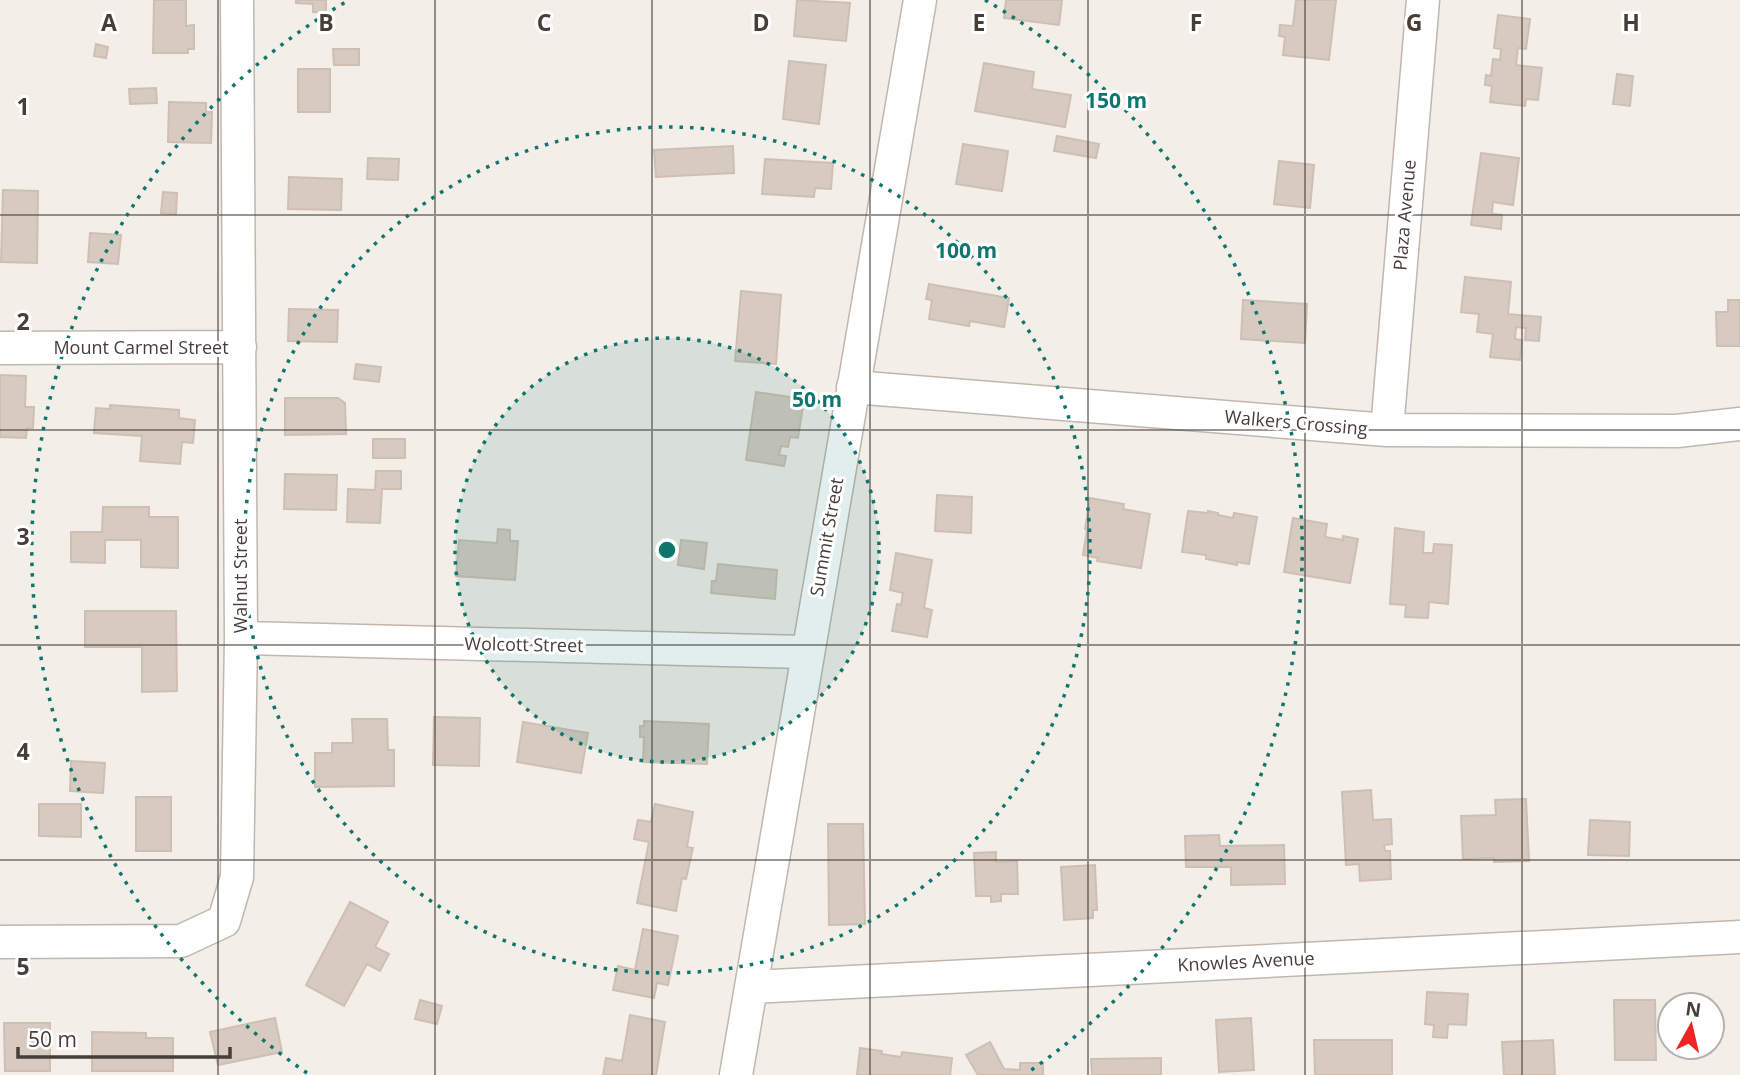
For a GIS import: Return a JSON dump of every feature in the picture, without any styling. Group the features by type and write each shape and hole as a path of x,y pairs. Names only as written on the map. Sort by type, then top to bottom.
{"street":[{"name":"Walnut Street","path":"0,942 181,941 224,921 237,877 242,638 237,0"},
{"name":"Summit Street","path":"736,1075 920,0"},
{"name":"Plaza Avenue","path":"1387,430 1423,0"},
{"name":"Mount Carmel Street","path":"0,348 240,347"},
{"name":"Walkers Crossing","path":"853,387 1387,430 1677,431 1740,424"},
{"name":"Wolcott Street","path":"242,638 807,652"},
{"name":"Knowles Avenue","path":"751,987 1740,937"}],"building":[{"path":"154,0 186,0 186,26 194,25 194,49 188,49 188,53 153,53"},
{"path":"296,0 326,0 326,13 313,12 313,4 296,3"},
{"path":"797,0 850,3 846,41 794,36"},
{"path":"1006,0 1062,0 1059,25 1004,18"},
{"path":"1296,0 1336,0 1329,60 1283,55 1285,37 1279,36 1280,25 1293,26"},
{"path":"1498,15 1530,19 1526,49 1518,48 1516,65 1542,68 1538,100 1526,99 1525,106 1490,102 1492,86 1485,85 1486,75 1491,76 1493,59 1500,60 1501,49 1494,48"},
{"path":"96,44 108,47 106,58 94,56"},
{"path":"333,49 359,49 359,65 334,65"},
{"path":"789,61 826,65 819,124 783,119"},
{"path":"984,63 1034,72 1032,89 1071,95 1065,127 975,111"},
{"path":"298,69 330,69 330,112 298,112"},
{"path":"1617,74 1633,76 1630,106 1613,104"},
{"path":"156,88 157,103 130,104 129,89"},
{"path":"169,102 206,103 206,112 212,112 211,143 168,142"},
{"path":"1057,136 1099,144 1096,158 1054,151"},
{"path":"963,144 1008,151 1002,191 956,184"},
{"path":"733,146 734,173 656,177 654,150"},
{"path":"1481,153 1519,158 1513,205 1493,202 1492,214 1502,215 1501,229 1471,225"},
{"path":"368,158 399,159 398,180 367,179"},
{"path":"765,159 833,163 831,189 815,188 814,197 762,194"},
{"path":"1279,161 1314,165 1310,208 1274,204"},
{"path":"289,177 342,179 341,210 288,209"},
{"path":"3,190 38,191 37,263 1,262"},
{"path":"163,192 177,193 176,214 161,213"},
{"path":"90,233 121,235 118,264 88,262"},
{"path":"1465,277 1511,282 1508,314 1541,317 1539,341 1525,340 1526,328 1516,327 1515,339 1522,340 1520,360 1490,357 1493,334 1477,332 1479,314 1461,312"},
{"path":"929,284 1009,298 1004,327 970,321 969,326 929,319 932,300 926,299"},
{"path":"741,291 781,295 776,364 735,361"},
{"path":"1243,300 1307,304 1305,343 1241,339"},
{"path":"1728,300 1740,300 1740,346 1717,346 1716,312 1728,312"},
{"path":"289,309 338,310 337,342 288,341"},
{"path":"356,364 381,367 379,382 354,379"},
{"path":"0,375 26,376 25,407 34,407 33,428 27,428 26,438 0,437"},
{"path":"756,392 804,399 798,438 790,437 788,447 781,446 779,455 786,456 784,466 746,460"},
{"path":"285,398 338,398 345,403 346,434 285,435"},
{"path":"110,405 179,410 179,418 195,420 193,443 182,442 180,464 140,461 142,436 94,433 96,408 110,409"},
{"path":"373,439 405,439 405,458 373,458"},
{"path":"376,471 401,471 401,489 382,489 380,523 347,522 348,489 375,490"},
{"path":"285,474 337,475 336,510 284,509"},
{"path":"937,495 972,497 971,533 935,531"},
{"path":"1090,498 1124,504 1123,509 1150,514 1141,568 1097,561 1098,558 1083,555"},
{"path":"103,507 149,507 149,517 178,517 178,568 141,567 141,540 105,540 105,563 71,562 71,532 102,532"},
{"path":"1188,511 1208,511 1233,518 1234,513 1257,517 1249,564 1237,562 1237,565 1206,559 1206,555 1182,552"},
{"path":"1293,518 1327,524 1325,537 1358,539 1350,583 1284,572"},
{"path":"1395,528 1424,532 1423,553 1433,553 1434,544 1452,545 1448,604 1429,602 1428,618 1405,617 1406,605 1390,604"},
{"path":"498,529 510,530 510,541 518,541 515,580 456,576 459,540 497,543"},
{"path":"681,540 707,543 704,569 678,565"},
{"path":"896,553 932,560 924,608 932,610 927,637 892,631 897,604 901,605 903,593 890,590"},
{"path":"718,564 777,570 775,599 711,593"},
{"path":"85,611 176,611 177,691 142,692 142,647 85,647"},
{"path":"434,717 480,718 479,766 433,765"},
{"path":"352,719 387,719 388,750 394,750 394,786 315,787 315,753 332,753 332,743 353,743"},
{"path":"644,721 709,724 707,764 643,762 644,737 640,737 640,726 644,726"},
{"path":"523,722 588,733 581,773 517,762"},
{"path":"71,761 105,763 103,793 70,791"},
{"path":"1371,790 1373,820 1391,819 1392,844 1384,845 1385,851 1390,851 1391,879 1360,881 1359,864 1346,865 1342,792"},
{"path":"136,797 171,797 171,851 136,851"},
{"path":"1526,799 1529,861 1463,859 1461,816 1496,815 1495,800"},
{"path":"39,804 81,804 81,837 39,836"},
{"path":"655,804 693,812 687,847 693,848 686,879 682,878 676,911 637,903 649,842 634,839 638,820 651,822"},
{"path":"1590,820 1630,822 1629,856 1588,855"},
{"path":"828,824 863,824 865,924 829,925"},
{"path":"1219,835 1220,846 1284,845 1285,884 1231,885 1231,867 1186,867 1185,836"},
{"path":"996,852 996,862 1017,861 1018,894 1001,894 1001,901 991,902 991,896 976,896 974,853"},
{"path":"1095,865 1097,910 1093,910 1093,918 1064,920 1061,867"},
{"path":"350,902 388,922 375,947 389,954 380,971 367,964 344,1006 306,985"},
{"path":"643,929 678,936 668,985 657,983 654,998 613,990 618,966 635,970"},
{"path":"1427,992 1468,994 1466,1025 1448,1024 1447,1038 1433,1037 1434,1025 1425,1024"},
{"path":"420,1000 442,1006 437,1024 415,1019"},
{"path":"1614,1000 1655,1000 1656,1060 1615,1060"},
{"path":"630,1015 665,1022 656,1075 603,1075 606,1058 622,1061"},
{"path":"275,1018 282,1052 218,1065 210,1032"},
{"path":"1251,1018 1254,1070 1219,1072 1216,1020"},
{"path":"4,1023 50,1023 50,1071 5,1071"},
{"path":"92,1032 146,1033 146,1038 173,1038 173,1071 92,1071"},
{"path":"1314,1040 1392,1040 1392,1075 1315,1075"},
{"path":"1553,1040 1555,1075 1504,1075 1502,1042"},
{"path":"990,1042 1004,1069 1020,1070 1020,1063 1043,1063 1043,1075 978,1075 966,1055"},
{"path":"860,1048 901,1057 902,1052 952,1058 950,1075 857,1075"},
{"path":"1161,1058 1161,1075 1092,1075 1091,1059"}]}
